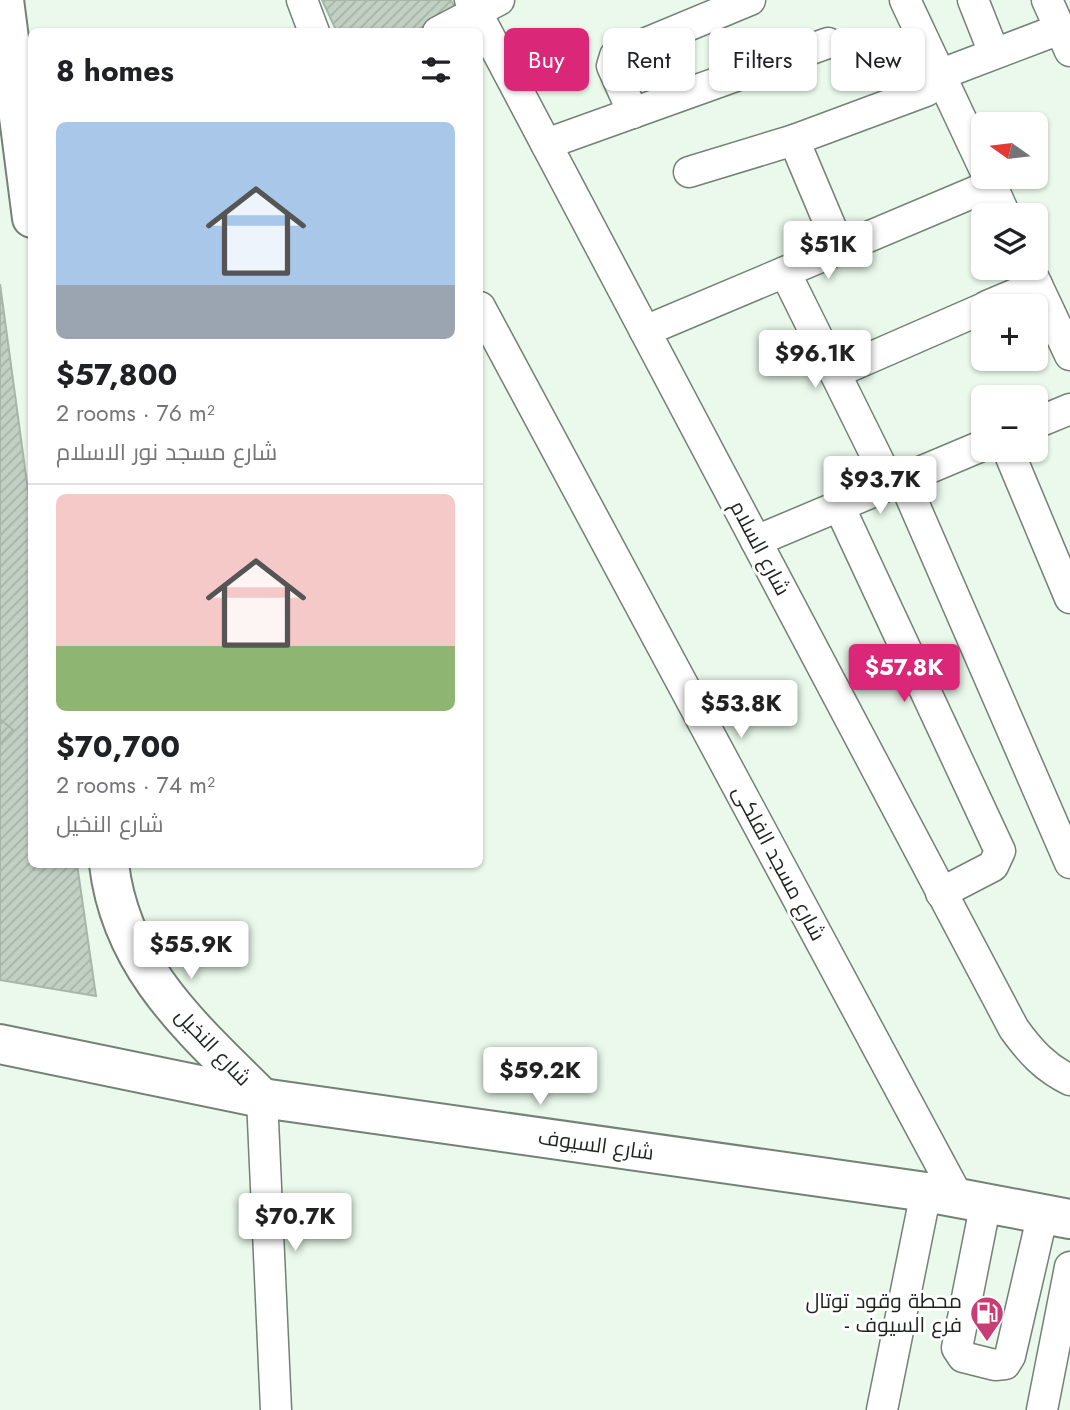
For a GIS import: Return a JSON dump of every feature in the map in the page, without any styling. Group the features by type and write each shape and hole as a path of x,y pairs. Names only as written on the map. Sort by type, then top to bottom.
{"main road":[{"path":"4,0 28,187"},
{"name":"شارع النخيل","path":"110,868 113,895 129,939 152,980 182,1017 262,1098"},
{"name":"شارع السيوف","path":"0,1044 262,1098 957,1197 1057,1216"}],"street":[{"path":"302,0 312,28"},
{"path":"633,113 612,66 615,56 750,0"},
{"path":"905,0 971,141"},
{"path":"973,0 994,53"},
{"path":"689,172 794,140 926,91 942,77 994,53 1065,40 1046,0"},
{"path":"444,28 481,4"},
{"name":"شارع السلام","path":"481,4 546,144 1014,1029 1031,1053 1054,1072 1070,1080"},
{"path":"546,144 828,43"},
{"path":"794,140 840,249"},
{"path":"645,331 840,249 971,185"},
{"path":"785,272 835,373 896,482 1070,863"},
{"path":"1005,294 1027,280"},
{"path":"1035,280 1070,355"},
{"name":"شارع مسجد الفلكى","path":"483,313 957,1197"},
{"path":"835,373 971,313"},
{"path":"1048,418 1070,409"},
{"path":"756,541 971,450"},
{"path":"1013,462 1070,598"},
{"path":"839,506 1000,852 993,866 941,893"},
{"name":"شارع النخيل","path":"262,1098 276,1410"},
{"path":"957,1197 957,1348 962,1357 995,1365 1005,1364 1010,1356 1057,1216"},
{"path":"882,1410 957,1197"},
{"path":"1042,1410 1070,1267"}],"building":[{"path":"322,0 451,0 456,10 420,28 335,28"},
{"path":"0,284 28,490 28,868 78,868 96,996 0,980"},
{"path":"0,719 13,730 0,744"}],"place":[{"name":"محطة وقود توتال - فرع السيوف","path":"987,1343"}]}
